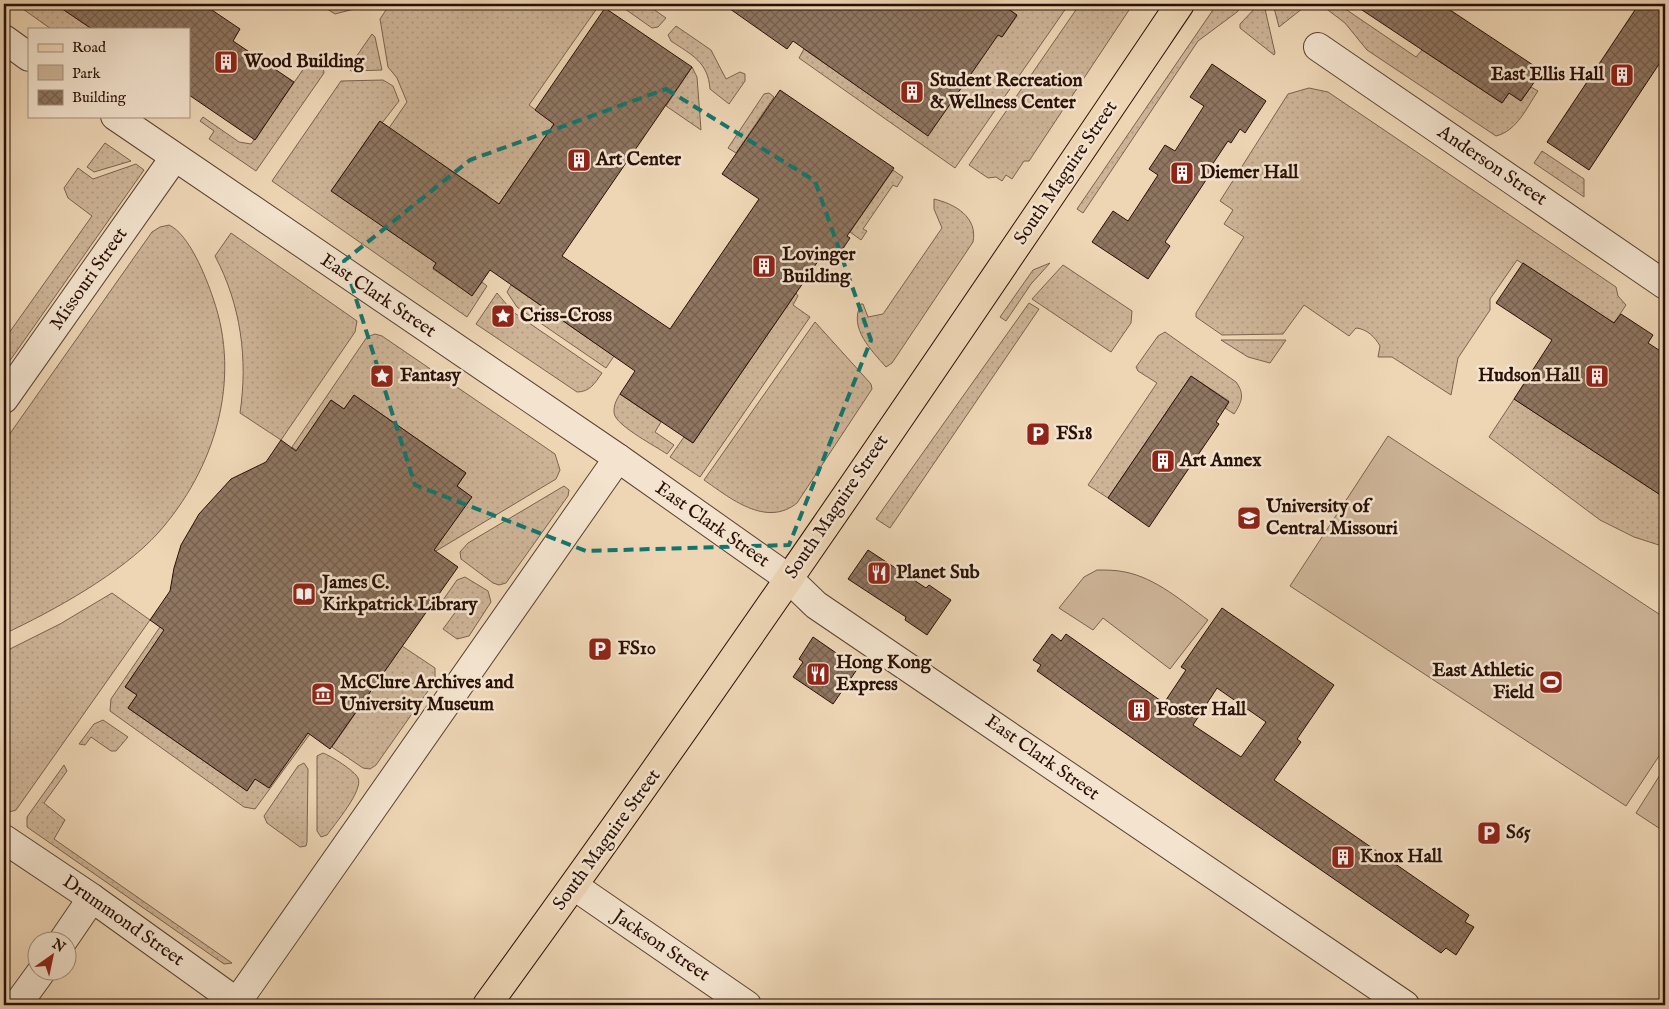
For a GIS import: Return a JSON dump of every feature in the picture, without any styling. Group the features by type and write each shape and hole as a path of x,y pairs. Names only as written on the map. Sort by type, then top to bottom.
{"main road":[{"name":"South Maguire Street","path":"487,1005 574,886 788,578 1180,4"}],"street":[{"path":"4,39 28,56"},
{"name":"Anderson Street","path":"1318,47 1665,285"},
{"name":"East Clark Street","path":"118,118 618,458 788,578 816,605 1405,1005"},
{"name":"Missouri Street","path":"4,400 174,158"},
{"path":"239,1004 618,458"},
{"name":"Drummond Street","path":"4,839 92,898 239,1004"},
{"name":"Jackson Street","path":"574,886 747,1005"},
{"path":"69,932 92,898"},
{"path":"17,1005 33,982"}],"highlighted area":[{"path":"666,89 815,181 871,340 789,545 586,551 415,485 344,261 470,160"}],"green space":[{"path":"16,4 55,4 91,28 50,28"},
{"path":"319,4 362,4 358,8 335,14"},
{"path":"390,4 600,4 529,105 554,124 479,233 487,195 389,128 407,102 397,78 388,67 380,19"},
{"path":"618,4 646,4 666,18 658,27 652,28"},
{"path":"1004,4 1069,4 955,168 799,58 804,49 928,135 992,31 1002,37 1017,16"},
{"path":"1080,4 1133,4 1029,161 1024,161 1012,179 1006,175 1002,181 996,177 988,178 969,165"},
{"path":"1217,4 1244,4 1237,12 1198,41 1083,213 1077,209"},
{"path":"1259,4 1265,9 1274,55 1240,28 1240,24"},
{"path":"1273,4 1299,4 1303,8 1279,27"},
{"path":"1320,4 1338,4 1416,57 1422,50 1502,103 1509,93 1521,101 1531,87 1538,91 1516,124 1496,136 1367,50 1345,23"},
{"path":"676,26 711,50 726,79 740,72 745,74 745,81 729,104 710,89 706,72 698,60 671,41 668,35"},
{"path":"372,34 375,37 382,70 351,71 349,67"},
{"path":"309,61 319,68 323,65 324,73 256,171 209,139 214,131 200,121 203,117 239,142 251,144"},
{"path":"692,67 697,77 701,130 666,106"},
{"path":"383,80 393,86 399,101 382,123 379,122 332,191 436,263 433,269 472,295 482,282 487,286 467,317 272,181 341,81"},
{"path":"1309,88 1328,92 1616,287 1618,296 1626,305 1614,323 1517,260 1490,299 1490,310 1458,358 1451,395 1392,357 1378,357 1380,346 1367,332 1356,328 1349,336 1304,305 1283,334 1222,335 1196,317 1196,313 1244,237 1224,224 1233,210 1220,201 1288,94"},
{"path":"769,93 774,97 736,153 728,148 764,94"},
{"path":"105,143 131,161 94,172 87,167"},
{"path":"1542,151 1584,179 1584,197 1534,163"},
{"path":"136,164 144,170 4,369 4,340 92,216 68,198 64,188 78,168 93,179"},
{"path":"893,170 903,177 897,187 893,185 863,229 867,231 861,240 850,232"},
{"path":"934,199 950,204 963,213 972,225 974,233 973,242 892,363 886,367 863,338 857,322 858,313 861,304 863,304 868,317 883,314 942,228 934,209"},
{"path":"169,225 183,237 196,257 210,289 221,329 225,360 223,392 218,422 208,452 195,481 178,508 143,548 86,590 4,634 4,442 152,232 160,227"},
{"path":"231,233 357,321 355,332 281,440 240,413 243,373 240,333 231,294 215,256"},
{"path":"1050,263 1031,284 1006,321 1000,317 1033,270"},
{"path":"1063,265 1132,311 1131,323 1111,352 1032,299"},
{"path":"511,285 614,356 606,368 517,307 507,292"},
{"path":"497,293 513,312 602,373 592,386 582,392 577,392 476,324"},
{"path":"796,293 798,296 793,305 810,317 700,477 670,457 684,437 693,443"},
{"path":"1029,303 1039,309 890,528 876,519"},
{"path":"815,322 871,384 872,389 797,503 785,510 773,512 749,508 725,495 704,480"},
{"path":"1165,332 1236,382 1241,390 1241,402 1234,414 1225,408 1229,401 1191,376 1108,498 1088,485 1157,383 1138,371 1136,367 1158,336"},
{"path":"375,334 382,336 555,454 560,470 556,479 436,551 434,550 471,497 457,486 466,473 354,395 344,409 331,400 297,451 292,447 367,337"},
{"path":"1221,340 1286,340 1270,363 1248,357"},
{"path":"620,394 661,422 655,432 674,445 667,454 618,421 614,408"},
{"path":"1514,399 1665,498 1665,547 1634,537 1600,520 1489,437"},
{"name":"East Athletic Field","path":"1388,436 1665,618 1665,747 1626,806 1290,586"},
{"path":"564,486 569,490 568,496 506,583 499,585 493,583 461,559 460,552 468,543"},
{"path":"1097,570 1122,571 1148,580 1169,592 1208,620 1170,669 1103,618 1093,630 1059,608 1084,577"},
{"path":"465,577 488,591 491,602 469,636 457,639 443,629 457,610 443,600 457,580"},
{"path":"112,593 150,620 16,810 6,813 4,812 4,652 60,624"},
{"path":"160,627 165,630 125,687 137,695 128,708 247,791 255,779 308,733 310,734 255,809 244,807 110,711 111,699"},
{"path":"402,646 435,668 435,681 376,765 370,769 363,768 332,747"},
{"path":"103,720 128,737 116,751 111,751 91,737 85,745 79,744 94,724"},
{"path":"323,753 337,760 356,775 359,783 353,799 327,835 321,837 317,831 317,756"},
{"path":"304,763 308,769 307,842 306,846 300,847 267,823 264,816 298,766"},
{"path":"64,765 67,771 44,803 65,820 54,839 232,963 224,964 27,827 27,817"},
{"path":"1665,767 1665,832 1636,813"}],"building":[{"name":"Wood Building","path":"55,4 203,4 240,29 233,41 294,82 255,140 190,96 190,28 91,28"},
{"name":"Student Recreation & Wellness Center","path":"723,4 1001,4 1017,15 1002,37 998,35 928,136 793,41 787,49"},
{"path":"1353,4 1441,4 1542,71 1521,101 1509,93 1502,103"},
{"name":"East Ellis Hall","path":"1639,4 1665,4 1665,55 1589,170 1547,142"},
{"path":"605,8 692,67 562,256 670,329 759,199 722,174 780,90 894,168 847,236 850,238 836,259 825,251 693,443 620,394 635,371 490,270 472,296 433,268 436,263 331,191 380,121 499,204 554,124 535,110"},
{"name":"Diemer Hall","path":"1212,64 1266,101 1245,133 1240,129 1231,143 1228,141 1210,168 1212,171 1165,242 1170,246 1148,279 1092,242 1113,211 1128,221 1158,175 1149,169 1165,145 1175,151 1204,106 1190,97"},
{"name":"Hudson Hall","path":"1523,263 1614,323 1621,314 1653,335 1648,343 1665,354 1665,498 1514,399 1552,340 1496,303"},
{"name":"Art Annex","path":"1191,376 1229,402 1216,422 1219,424 1149,527 1108,498"},
{"name":"James C. Kirkpatrick Library","path":"354,395 466,473 457,486 472,497 434,550 458,567 330,749 308,733 269,788 255,779 247,791 128,708 137,695 125,687 164,630 150,620 170,591 181,545 199,514 231,479 266,462 281,440 296,451 331,400 344,409"},
{"path":"868,550 926,588 929,585 951,600 927,635 905,620 906,617 848,579"},
{"path":"1222,608 1334,685 1297,739 1301,742 1274,780 1469,915 1465,922 1474,927 1456,955 1446,948 1441,953 1217,798 1037,671 1041,665 1033,660 1052,634 1061,641 1066,634 1164,703 1186,670 1181,667","holes":["1217,688 1266,722 1241,757 1193,725"]},
{"path":"813,637 858,668 833,704 793,677 803,662 799,659"}],"place":[{"name":"Wood Building","path":"226,62"},
{"name":"East Ellis Hall","path":"1622,75"},
{"name":"Student Recreation & Wellness Center","path":"912,92"},
{"name":"Art Center","path":"579,160"},
{"name":"Diemer Hall","path":"1182,173"},
{"name":"Lovinger Building","path":"764,266"},
{"name":"Criss-Cross","path":"503,316"},
{"name":"Fantasy","path":"382,376"},
{"name":"Hudson Hall","path":"1597,376"},
{"name":"FS18","path":"1038,434"},
{"name":"Art Annex","path":"1163,461"},
{"name":"University of Central Missouri","path":"1249,518"},
{"name":"Planet Sub","path":"879,573"},
{"name":"James C. Kirkpatrick Library","path":"304,594"},
{"name":"FS10","path":"600,649"},
{"name":"Hong Kong Express","path":"818,674"},
{"name":"East Athletic Field","path":"1551,682"},
{"name":"McClure Archives and University Museum","path":"323,694"},
{"name":"Foster Hall","path":"1139,710"},
{"name":"S65","path":"1489,833"},
{"name":"Knox Hall","path":"1343,857"}]}
